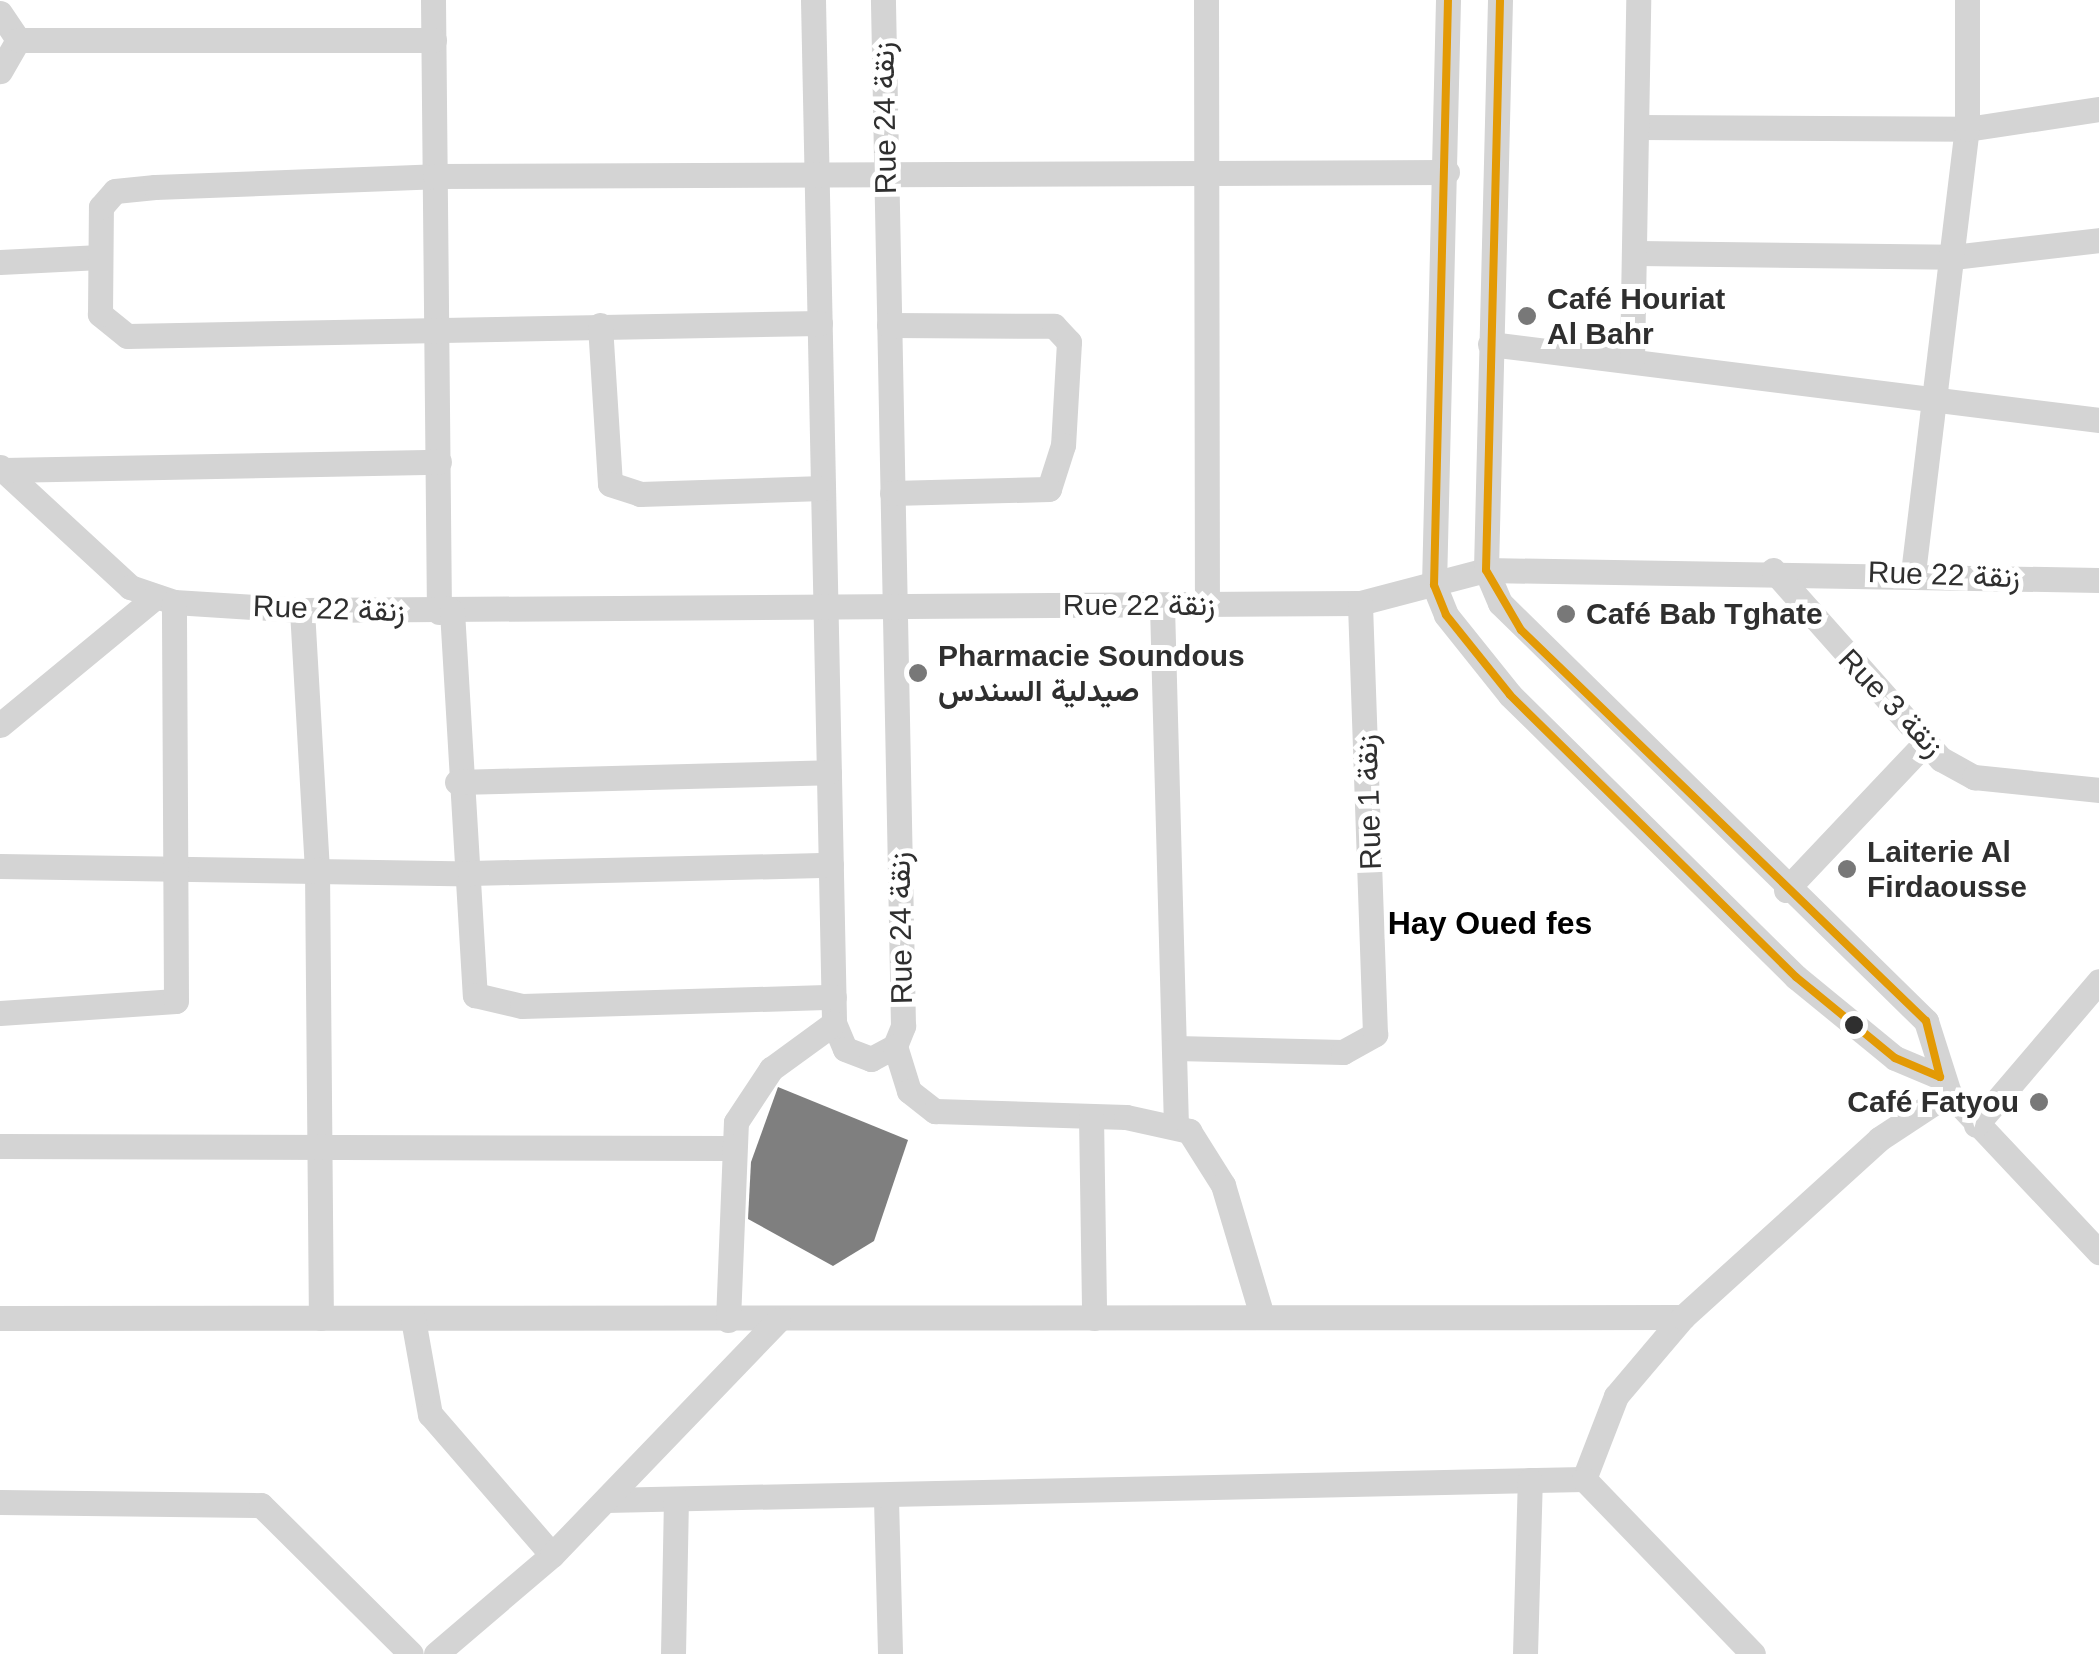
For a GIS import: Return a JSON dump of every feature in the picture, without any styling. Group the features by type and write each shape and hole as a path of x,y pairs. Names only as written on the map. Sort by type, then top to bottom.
{"street":[{"path":"433,0 438,462 457,782 470,873 470,975 475,994 492,1003 834,997"},
{"path":"728,1320 728,1148 771,1069 834,1023 813,0"},
{"name":"Rue 24 زنقة","path":"834,1023 857,1056 896,1046 903,1026 883,0"},
{"path":"1206,0 1207,605"},
{"path":"1448,0 1447,172 1434,585 1466,646 1510,696 1757,938 1878,1046 1945,1085"},
{"path":"1500,0 1486,570 1521,630 1926,1021 1945,1085 1976,1125 2099,1252"},
{"path":"1632,360 1638,253 1638,0"},
{"path":"1913,573 1967,129 1968,0"},
{"path":"0,14 18,40"},
{"path":"18,40 434,40"},
{"path":"0,71 18,40"},
{"path":"1638,127 1967,129 2099,109"},
{"path":"820,322 437,326 127,336 100,314 101,207 115,191 435,176 1207,177 1447,172"},
{"path":"1638,253 1954,257 2099,240"},
{"path":"0,262 100,257"},
{"path":"600,325 610,484 640,494 823,488"},
{"path":"889,326 1054,326 1069,342 1063,445 1049,489 892,493"},
{"path":"1490,344 1936,394 2099,420"},
{"path":"2,469 438,462"},
{"path":"2,469 108,572 164,600"},
{"name":"Rue 22 زنقة","path":"164,600 302,610 445,611 826,605 1360,604 1486,570 1773,570 2099,580"},
{"name":"Rue 3 زنقة","path":"1773,570 1925,742 1974,777 2099,790"},
{"path":"0,726 164,600"},
{"path":"0,1013 173,1005 176,868 164,600"},
{"name":"Rue 1 زنقة","path":"1176,1048 1343,1052 1375,1034 1360,604"},
{"path":"1162,606 1176,1126"},
{"path":"302,610 316,868 321,1318"},
{"path":"1786,890 1925,742"},
{"path":"457,782 829,772"},
{"path":"0,866 470,873 831,865"},
{"path":"1976,1125 2096,993"},
{"path":"896,1046 909,1091 935,1111 1091,1116 1176,1126 1212,1160 1262,1316"},
{"path":"1584,1479 1616,1396 1682,1317 1878,1139 1945,1085"},
{"path":"1091,1116 1094,1318"},
{"path":"0,1146 728,1148"},
{"path":"0,1318 1682,1317"},
{"path":"413,1319 430,1414 552,1556"},
{"path":"436,1654 552,1556 778,1320"},
{"path":"606,1500 886,1499 1584,1479 1753,1654"},
{"path":"1525,1654 1530,1480"},
{"path":"886,1499 890,1654"},
{"path":"673,1654 676,1500"},
{"path":"0,1502 261,1505 411,1654"}],"building":[{"path":"778,1087 908,1140 874,1241 833,1266 748,1219 751,1162"}],"transit line":[{"path":"1448,0 1434,585 1446,615 1510,695 1796,977 1895,1058 1940,1077 1926,1021 1521,630 1486,570 1500,0"}],"place":[{"name":"Café Houriat Al Bahr","path":"1527,316"},
{"name":"Café Bab Tghate","path":"1566,614"},
{"name":"Pharmacie Soundous صيدلية السندس","path":"918,673"},
{"name":"Laiterie Al Firdaousse","path":"1847,869"},
{"name":"Café Fatyou","path":"2039,1102"}],"district":[{"name":"Hay Oued fes","path":"1490,923"}]}
